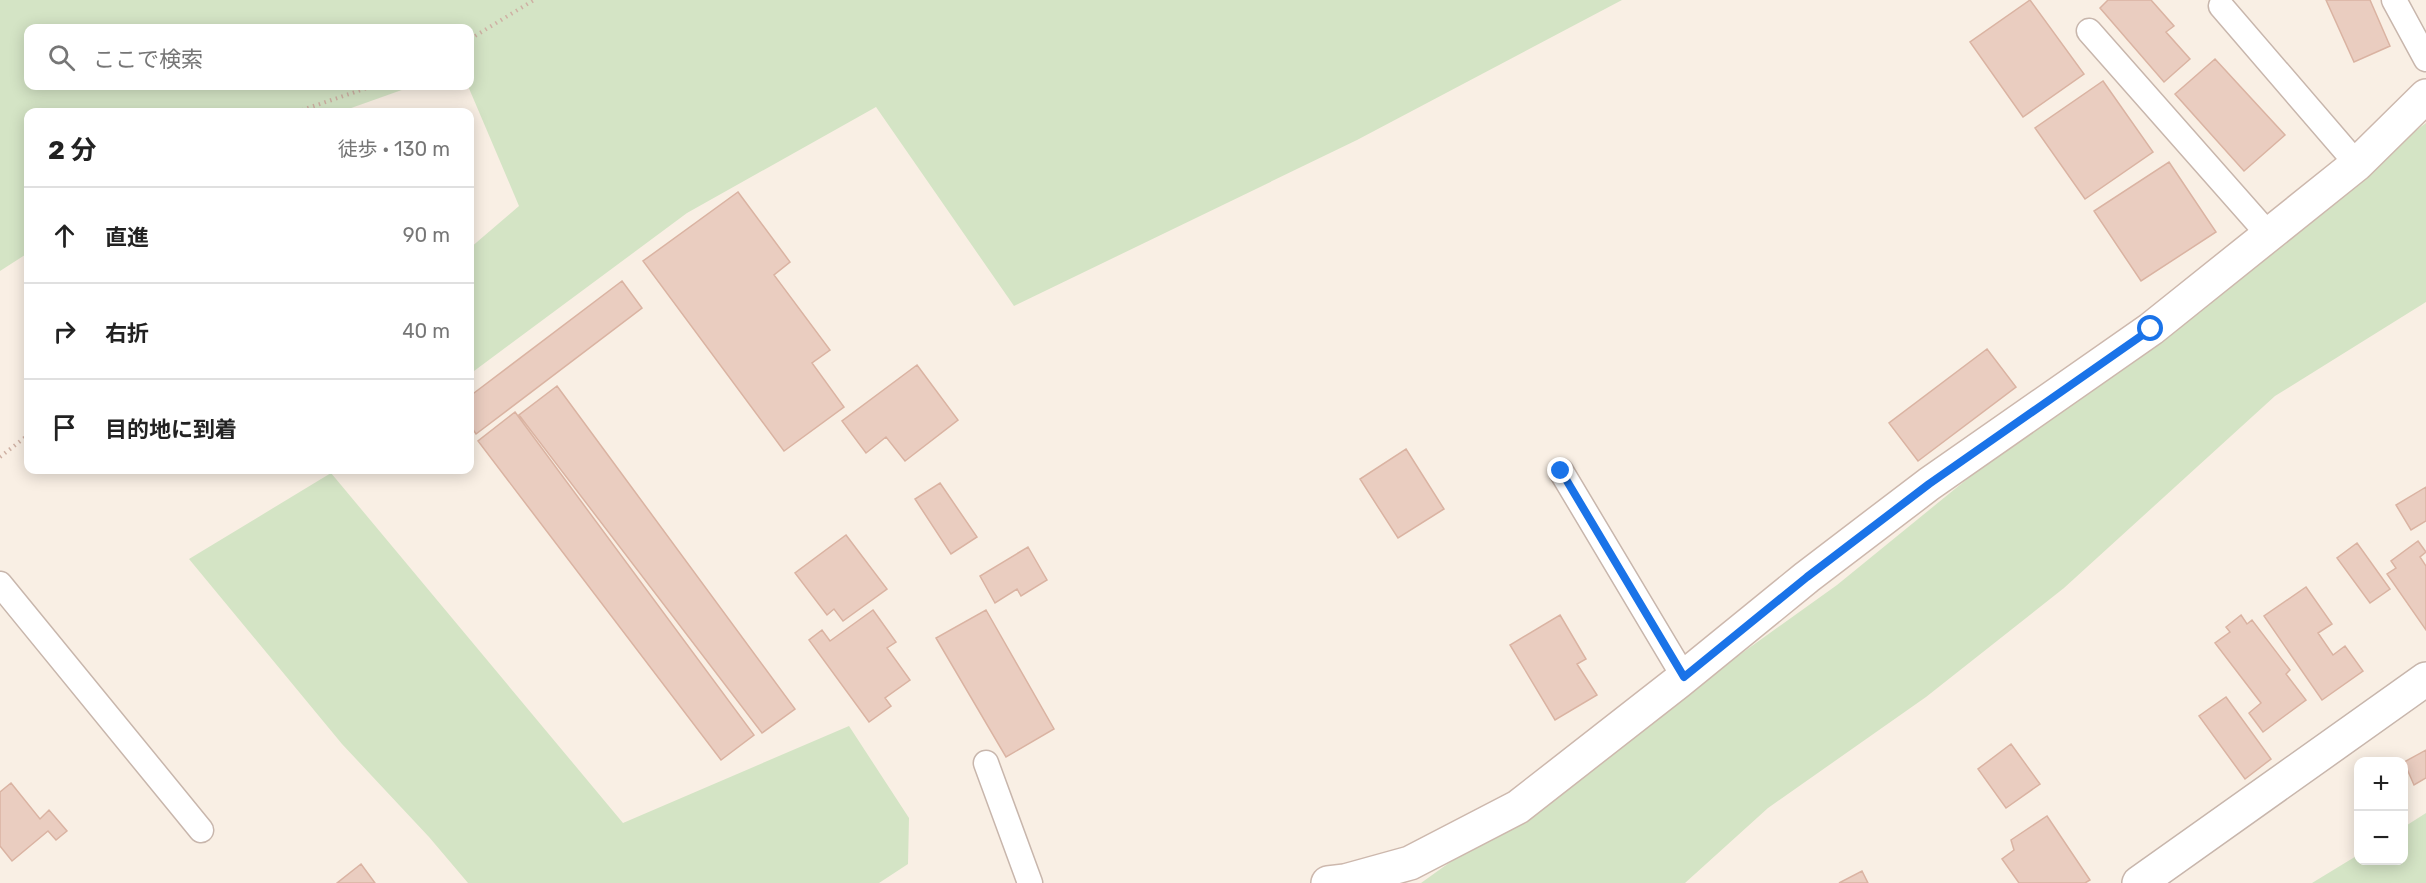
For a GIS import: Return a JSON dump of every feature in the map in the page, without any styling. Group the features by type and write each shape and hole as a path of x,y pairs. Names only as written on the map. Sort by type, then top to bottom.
{"street":[{"path":"1328,883 1345,881 1410,863 1518,807 1807,577 1920,491 2151,329 2357,164 2426,96"},
{"path":"2139,883 2426,679"}],"lane":[{"path":"2394,0 2426,59"},
{"path":"2221,6 2357,164"},
{"path":"2089,32 2269,235"},
{"path":"1561,471 1684,677"},
{"path":"0,584 201,830"},
{"path":"986,763 1030,883"}],"path":[{"path":"474,37 534,0"},
{"path":"308,108 361,90"},
{"path":"0,457 24,438"}],"green space":[{"path":"0,0 1622,0 1357,140 1014,306 876,107 687,213 474,371 474,245 519,206 470,90 474,90 474,24 24,24 24,90 402,90 351,108 24,108 24,256 0,271"},
{"path":"2426,123 2426,302 2275,396 2064,588 1926,697 1768,808 1685,883 1421,883 1837,585 2198,291"},
{"path":"332,474 623,823 849,726 909,818 908,864 879,883 468,883 429,837 342,744 189,559"},
{"path":"2426,813 2426,883 2312,883 2354,857 2354,865 2408,865 2408,824"}],"building":[{"path":"2030,0 2084,74 2023,117 1970,42"},
{"path":"2108,0 2151,0 2174,26 2166,32 2190,59 2164,82 2100,8"},
{"path":"2326,0 2370,0 2390,46 2354,62"},
{"path":"2215,59 2285,135 2244,171 2175,94"},
{"path":"2103,81 2153,152 2085,199 2035,128"},
{"path":"2169,162 2216,232 2141,281 2094,211"},
{"path":"738,192 790,262 774,275 830,350 812,363 844,407 784,451 643,261"},
{"path":"622,281 642,308 476,434 474,431 474,393"},
{"path":"1987,349 2016,387 1918,461 1889,423"},
{"path":"917,365 958,420 905,461 886,437 866,453 842,421"},
{"path":"557,386 795,709 762,733 519,415"},
{"path":"515,412 754,735 721,760 478,441"},
{"path":"1406,449 1444,509 1398,538 1360,479"},
{"path":"940,483 977,537 951,554 915,499"},
{"path":"2426,487 2426,521 2411,530 2396,505"},
{"path":"846,535 887,589 843,621 834,609 827,615 795,573"},
{"path":"2418,541 2426,552 2420,557 2426,566 2426,630 2387,574 2396,568 2391,561"},
{"path":"2357,543 2390,589 2370,603 2337,558"},
{"path":"1028,547 1047,580 1021,596 1017,589 995,603 980,576"},
{"path":"2306,587 2332,624 2318,633 2333,655 2345,646 2363,671 2322,700 2264,616"},
{"path":"873,610 896,642 887,648 910,680 885,698 891,706 869,722 809,640 822,630 830,641"},
{"path":"986,610 1054,729 1006,757 936,638"},
{"path":"1560,615 1586,659 1577,664 1597,695 1555,720 1510,645"},
{"path":"2241,615 2247,624 2252,620 2290,670 2286,674 2306,700 2263,732 2249,713 2261,703 2215,643 2230,632 2226,627"},
{"path":"2226,697 2271,759 2245,779 2199,716"},
{"path":"2011,744 2040,784 2006,808 1978,769"},
{"path":"2426,750 2426,778 2414,785 2408,771 2408,760"},
{"path":"11,783 40,819 49,810 67,831 56,840 48,831 12,861 0,846 0,792"},
{"path":"2047,816 2090,880 2085,883 2019,883 2002,859 2014,850 2011,840"},
{"path":"361,864 375,883 337,883"},
{"path":"1862,871 1868,883 1839,883"}],"route":[{"path":"1561,471 1684,677 1807,577 1929,484 2151,329"}]}
